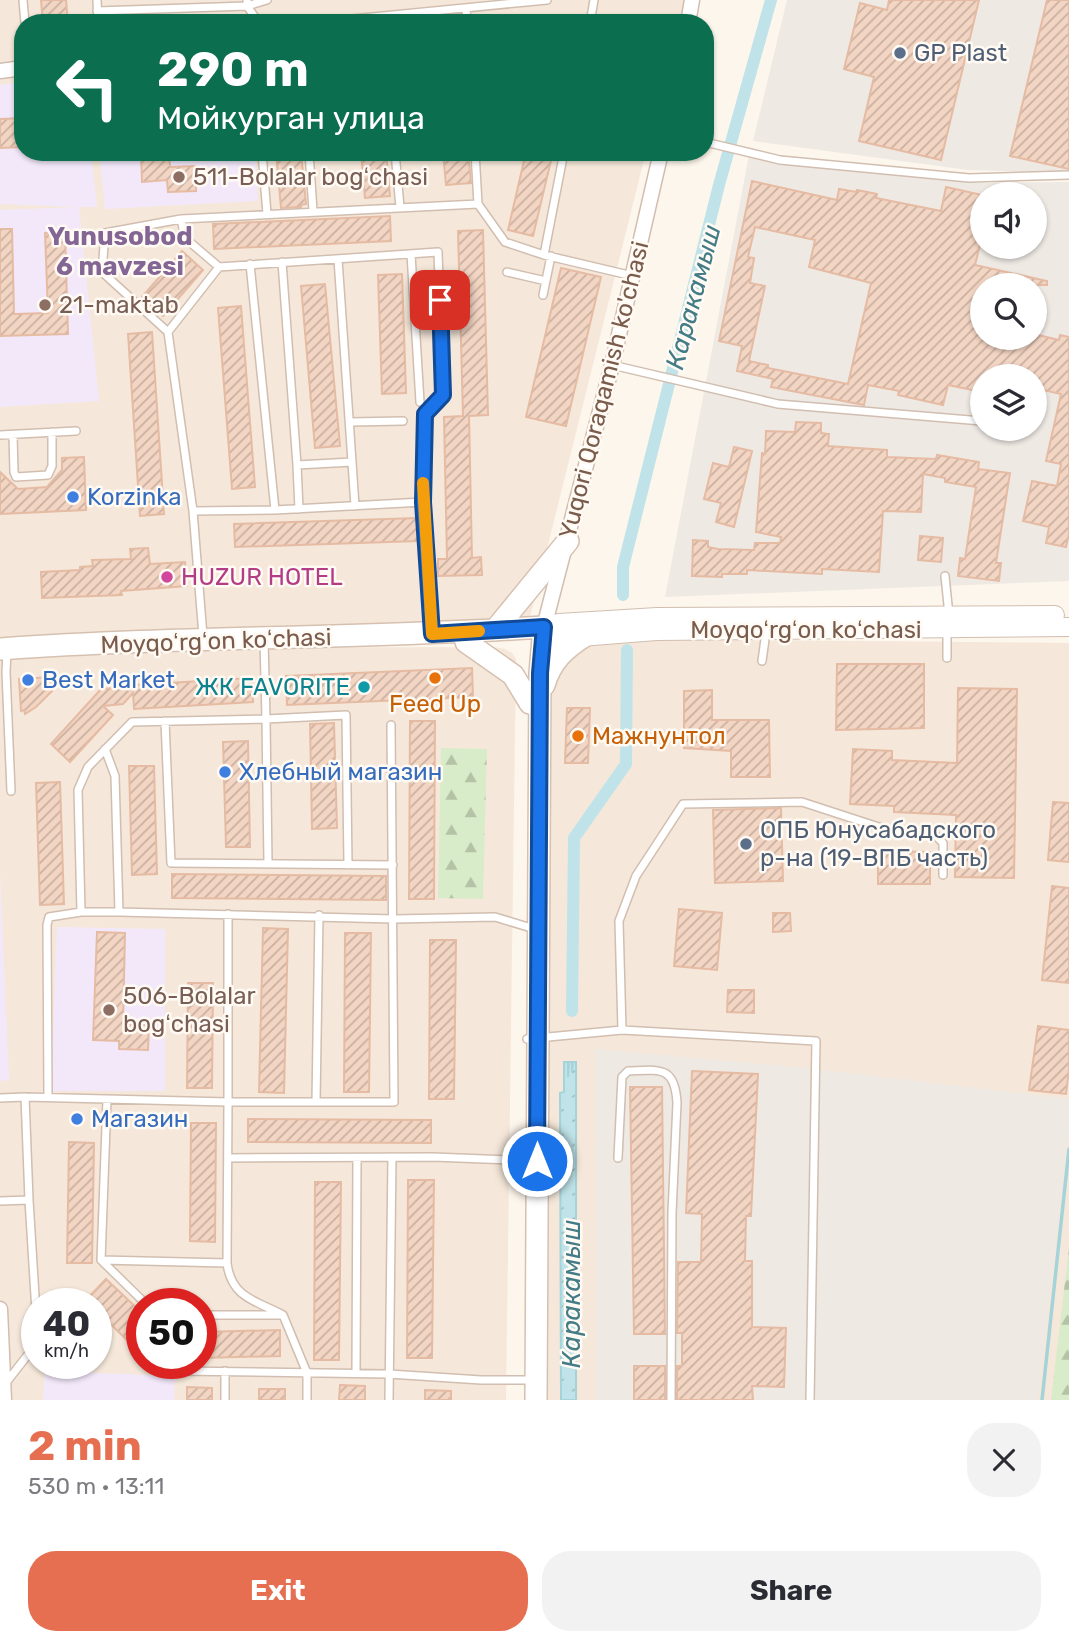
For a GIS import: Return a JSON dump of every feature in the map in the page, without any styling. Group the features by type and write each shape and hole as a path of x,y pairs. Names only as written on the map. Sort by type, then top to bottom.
{"main road":[{"path":"495,630 568,541"},
{"path":"432,634 495,630 539,636"},
{"path":"466,642 513,675 535,704 556,658 592,630"},
{"path":"432,634 466,642 539,636"},
{"name":"Moyqoʻrgʻon koʻchasi","path":"4,648 432,634"},
{"name":"Yuqori Qoraqamish ko'chasi","path":"529,1390 531,1162 541,1038 533,927 535,704 539,636"}],"street":[{"name":"Yuqori Qoraqamish ko'chasi","path":"539,636 568,541 659,161"},
{"name":"Moyqoʻrgʻon koʻchasi","path":"657,624 766,631 1069,615"},
{"name":"Moyqoʻrgʻon koʻchasi","path":"539,636 657,624 948,622 1069,627"},
{"path":"0,1309 4,1392"}],"lane":[{"path":"97,0 97,14"},
{"path":"97,11 267,0"},
{"path":"447,0 449,9"},
{"path":"416,14 547,0"},
{"path":"466,8 466,14"},
{"path":"714,144 780,160 970,178 1069,174"},
{"path":"263,161 267,214"},
{"path":"310,161 313,211"},
{"path":"396,161 400,207"},
{"path":"476,161 478,204 505,242 633,276"},
{"path":"542,295 563,161"},
{"path":"203,640 193,510 169,332 102,272 105,233 181,219 478,204"},
{"path":"181,219 185,239 219,267 438,252 443,395 425,414 423,502 432,634"},
{"path":"411,254 420,402"},
{"path":"338,258 355,506"},
{"path":"282,262 299,509"},
{"path":"250,264 275,510"},
{"path":"169,332 219,267"},
{"path":"507,272 546,281"},
{"path":"612,365 778,404 970,420"},
{"path":"351,422 403,421"},
{"path":"0,435 76,431"},
{"path":"13,435 16,477 38,477 48,475 52,466 52,432"},
{"path":"297,466 352,462"},
{"path":"193,510 275,510 423,502"},
{"path":"945,576 947,659"},
{"path":"762,661 766,631"},
{"path":"264,639 268,864"},
{"path":"4,648 11,791"},
{"path":"81,912 78,790 88,767 132,722 346,715 348,865"},
{"path":"165,721 171,863 393,865"},
{"path":"0,1098 394,1102 391,724"},
{"path":"105,749 115,776 119,912"},
{"path":"622,1030 619,921 636,876 683,804 802,802 891,831 936,836 943,843 943,875"},
{"path":"48,1097 49,917 81,912 119,912 394,919 495,917 533,927"},
{"path":"228,914 230,1277 238,1292 283,1315 307,1373 307,1400"},
{"path":"316,1102 319,915"},
{"path":"541,1038 622,1030 816,1041 810,1400"},
{"path":"618,1158 622,1077 628,1071 662,1070 676,1086 677,1103 672,1213 671,1400"},
{"path":"25,1097 34,1288"},
{"path":"107,1100 101,1260 130,1288"},
{"path":"389,1400 392,1157"},
{"path":"228,1158 433,1157 531,1162"},
{"path":"356,1373 357,1158"},
{"path":"0,1202 29,1200"},
{"path":"101,1260 228,1264"},
{"path":"217,1315 283,1315"},
{"path":"4,1392 21,1367"},
{"path":"217,1371 389,1374 481,1380 529,1390"},
{"path":"225,1371 225,1400"}],"shaded area":[{"name":"Yunusobod 6 mavzesi","path":"0,0 685,0 681,14 14,14 14,161 644,161 529,621 0,646"},
{"path":"787,0 1069,0 1069,173 968,170 753,141"},
{"name":"21-maktab","path":"14,83 14,161 92,161 97,207 79,207 99,401 0,407 0,210 77,207 0,204 0,85"},
{"path":"749,155 970,183 970,259 1047,259 1047,182 1069,182 1069,581 665,597"},
{"name":"511-Bolalar bogʻchasi","path":"100,161 256,161 258,201 105,209"},
{"path":"670,639 1069,643 1069,1400 536,1400 543,701 578,643"},
{"path":"494,647 512,653 516,659 506,1400 0,1400 0,648"},
{"path":"0,873 9,1080 0,1081"},
{"name":"506-Bolalar bogʻchasi","path":"57,927 165,929 165,1091 51,1091"},
{"path":"595,1049 816,1069 1069,1099 1069,1129 1038,1400 596,1400"},
{"path":"112,1374 126,1374 126,1379 175,1379 174,1400 43,1400 44,1379 112,1379"}],"green space":[{"path":"441,748 487,749 483,899 438,898"},
{"path":"1069,1248 1069,1400 1051,1400"}],"water":[{"path":"564,1062 568,1062 568,1077 569,1062 572,1062 572,1072 573,1062 576,1062 576,1400 561,1400 560,1093 564,1092"}],"building":[{"path":"41,0 66,0 67,14 42,14"},
{"path":"889,0 979,0 941,160 859,141 874,77 844,69 860,3 887,10"},
{"path":"1047,0 1069,0 1069,169 1010,156"},
{"path":"14,118 14,147 0,148 0,119"},
{"path":"141,161 170,161 170,167 195,166 196,191 168,192 167,180 142,182"},
{"path":"277,161 302,161 306,204 301,207 281,208"},
{"path":"362,161 387,161 390,196 365,198"},
{"path":"444,161 469,161 471,183 446,185"},
{"path":"524,161 551,161 533,236 508,230"},
{"path":"752,181 837,200 839,189 857,190 877,194 876,198 941,211 946,187 970,192 970,259 976,259 975,265 1011,273 970,273 970,350 1047,350 1047,337 1059,340 1060,335 1069,337 1069,534 1066,547 1046,543 1049,527 1023,521 1032,481 1057,486 1061,464 1046,461 1061,394 1047,391 1047,364 970,364 970,390 948,385 943,405 898,395 899,391 868,385 864,405 771,387 773,379 737,371 742,346 719,341","holes":["755,227 815,240 809,267 871,283 848,384 768,368 768,365 749,361 765,286 750,283 754,258 748,257"]},
{"path":"390,216 391,241 214,249 213,224"},
{"path":"0,229 12,229 14,314 48,313 45,233 65,232 68,334 0,336"},
{"path":"483,230 488,415 469,416 472,558 481,557 482,575 438,576 438,559 447,559 444,417 463,416 458,231"},
{"path":"182,251 203,270 163,316 142,297"},
{"path":"561,268 601,277 566,426 526,417"},
{"path":"402,274 406,393 382,394 378,275"},
{"path":"325,284 340,446 315,448 301,286"},
{"path":"241,306 255,487 232,489 218,308"},
{"path":"152,332 164,514 140,516 128,334"},
{"path":"796,422 821,423 821,433 829,434 828,446 887,450 887,457 936,459 937,455 979,462 978,469 1010,473 996,563 1001,563 999,581 958,576 960,558 965,559 976,487 945,482 945,478 923,474 921,512 883,511 879,572 822,569 822,574 747,570 747,574 722,574 722,577 692,576 693,540 708,541 708,547 718,549 754,550 755,543 780,543 781,537 756,532 762,453 765,454 766,431 795,432"},
{"path":"734,447 752,451 734,527 716,522 721,503 704,499 713,463 729,467"},
{"path":"84,457 86,510 0,514 0,472 18,489 47,487 62,470 62,458"},
{"path":"417,518 418,541 235,547 234,524"},
{"path":"920,536 943,538 941,562 918,560"},
{"path":"148,548 150,564 185,562 187,586 121,591 122,595 42,598 41,572 80,570 80,567 93,566 92,560 131,559 130,549"},
{"path":"837,664 924,664 924,728 836,730"},
{"name":"ЖК FAVORITE","path":"472,668 473,697 287,705 286,676"},
{"path":"51,677 52,691 36,707 25,714 24,710 21,711 19,679"},
{"path":"252,678 253,702 134,709 133,693 123,704 103,706 113,715 70,762 51,744 101,689"},
{"path":"958,688 1017,689 1014,878 955,877 956,815 894,812 894,806 850,804 853,749 892,751 892,760 957,763"},
{"path":"712,690 712,720 769,720 770,777 731,777 731,751 684,748 684,691"},
{"path":"567,708 590,708 588,763 565,763"},
{"path":"410,721 435,721 434,899 409,899"},
{"path":"334,723 337,828 312,829 310,724"},
{"path":"248,741 250,847 226,847 223,742"},
{"path":"129,766 154,766 157,874 132,875"},
{"path":"60,782 64,904 40,905 36,783"},
{"path":"1053,802 1069,803 1069,862 1048,860"},
{"path":"781,808 783,881 715,883 713,810"},
{"path":"878,851 930,852 930,884 878,884"},
{"path":"172,874 386,876 386,900 172,898"},
{"path":"1052,886 1069,888 1069,983 1042,980"},
{"path":"679,909 722,913 717,970 674,966"},
{"path":"773,913 790,913 791,931 773,932"},
{"path":"263,928 288,929 284,1093 259,1092"},
{"path":"97,932 125,933 123,1025 149,1025 148,1050 119,1049 119,1041 93,1040"},
{"path":"345,933 371,933 369,1092 344,1092"},
{"path":"430,940 456,940 454,1099 429,1099"},
{"path":"188,983 213,983 212,1088 187,1088"},
{"path":"728,990 754,990 754,1013 727,1012"},
{"path":"1038,1026 1069,1030 1066,1094 1029,1090"},
{"path":"692,1071 758,1074 751,1216 746,1216 745,1261 752,1261 752,1327 786,1328 784,1387 752,1386 753,1400 677,1400 677,1366 682,1366 682,1333 677,1333 678,1262 701,1262 702,1214 686,1213"},
{"path":"630,1087 662,1087 665,1334 634,1334"},
{"path":"248,1119 431,1120 431,1143 248,1142"},
{"path":"191,1123 216,1123 215,1242 190,1241"},
{"path":"69,1142 94,1143 92,1263 67,1263"},
{"path":"408,1180 434,1180 432,1358 407,1358"},
{"path":"315,1182 341,1182 339,1360 314,1360"},
{"path":"106,1279 126,1298 126,1339 112,1326 112,1288 97,1288"},
{"path":"280,1330 280,1356 217,1358 217,1332"},
{"path":"634,1366 665,1366 665,1400 634,1400"},
{"path":"340,1385 365,1386 365,1400 339,1400"},
{"path":"187,1387 212,1388 212,1400 187,1400"},
{"path":"259,1389 285,1389 285,1400 259,1400"},
{"path":"425,1390 451,1391 451,1400 425,1400"}],"waterway":[{"name":"Каракамыш","path":"623,595 623,567 719,185 771,0"},
{"name":"Каракамыш","path":"572,1011 574,838 626,764 627,650"},
{"path":"1042,1400 1069,1149"}],"slow traffic":[{"path":"423,483 432,634 479,631"}],"place":[{"name":"GP Plast","path":"900,53"},
{"name":"511-Bolalar bogʻchasi","path":"179,177"},
{"name":"21-maktab","path":"45,305"},
{"name":"Korzinka","path":"73,497"},
{"name":"HUZUR HOTEL","path":"167,577"},
{"name":"Feed Up","path":"435,678"},
{"name":"Best Market","path":"28,680"},
{"name":"ЖК FAVORITE","path":"364,687"},
{"name":"Мажнунтол","path":"578,736"},
{"name":"Хлебный магазин","path":"225,772"},
{"name":"ОПБ Юнусабадского р-на (19-ВПБ часть)","path":"746,844"},
{"name":"506-Bolalar bogʻchasi","path":"109,1010"},
{"name":"Магазин","path":"77,1119"}],"district":[{"name":"Yunusobod 6 mavzesi","path":"120,251"}],"route":[{"path":"440,300 443,395 425,414 423,502 432,634 544,627 540,673 537,1161"}]}
